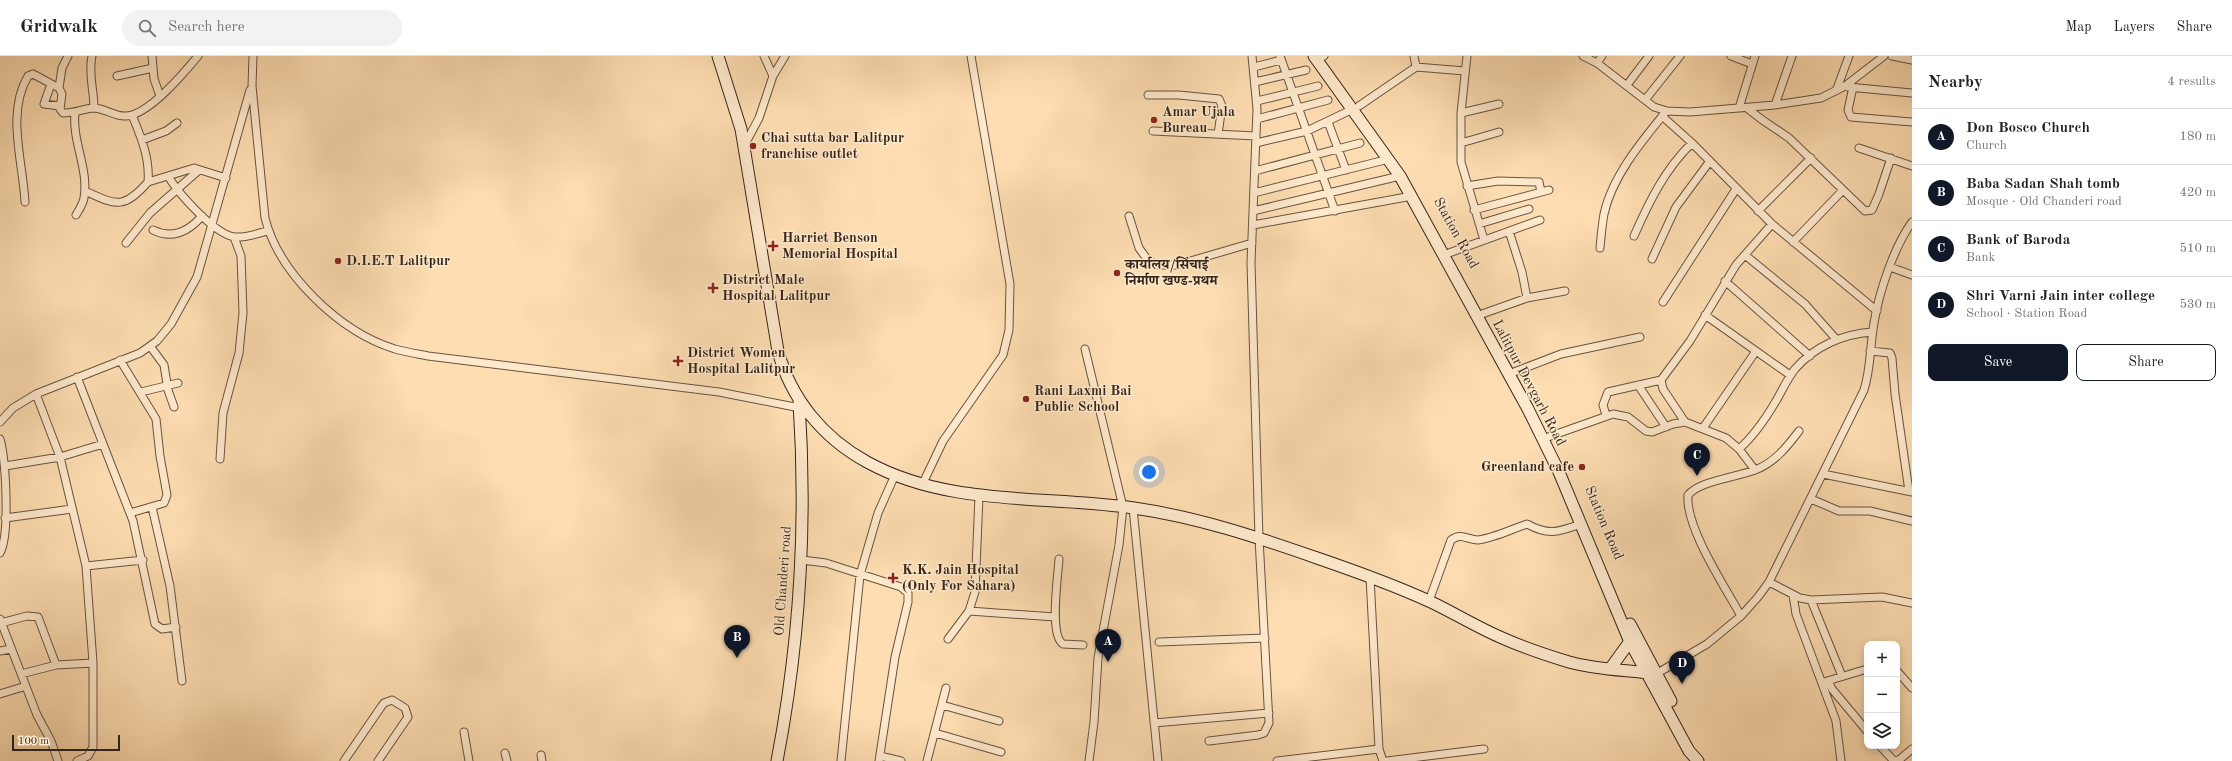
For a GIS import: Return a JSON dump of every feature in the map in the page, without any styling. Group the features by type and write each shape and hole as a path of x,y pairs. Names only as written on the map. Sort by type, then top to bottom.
{"street":[{"path":"68,56 62,68 60,88 62,94 60,106 63,113 75,113 94,108 122,116 132,115 144,109 160,96 198,56"},
{"path":"92,56 90,72 94,88 94,108"},
{"path":"152,56 156,86 160,96"},
{"path":"253,56 252,86 265,218 268,231 279,254 294,276 314,297 352,328 395,349 428,356 719,392 800,405"},
{"path":"718,56 739,122 744,146 778,351 783,370 800,405 838,442 866,461 895,474 918,482 979,496 1128,507 1185,518 1258,538 1370,577 1430,601 1500,637 1538,652 1572,663 1610,669 1651,673 1692,655 1741,616 1769,582 1864,390 1868,378 1872,332 1877,311 1897,248 1911,227"},
{"path":"764,56 773,76"},
{"path":"744,146 759,118 773,76 785,56"},
{"path":"918,482 941,444 1003,355 1009,330 1010,284 971,56"},
{"path":"1209,741 1264,733 1269,723 1258,538 1252,243 1257,101 1252,56"},
{"name":"Lalitpur Devgarh Road","path":"1320,56 1356,107 1412,196 1528,409 1559,472 1633,638 1689,751 1698,761"},
{"path":"1414,56 1416,67"},
{"path":"1467,56 1461,113 1461,162 1484,240"},
{"path":"1583,56 1597,63 1665,114 1758,211 1793,242 1877,311"},
{"path":"1597,63 1602,56"},
{"path":"1627,85 1649,56"},
{"path":"1645,100 1680,56"},
{"path":"1731,56 1752,64"},
{"path":"1739,108 1755,56"},
{"path":"1775,106 1792,56"},
{"path":"1836,91 1849,56"},
{"path":"1600,248 1604,213 1612,193 1638,148 1665,114 1775,106 1812,100 1845,86 1884,56"},
{"path":"1892,56 1912,60"},
{"path":"1254,67 1280,58 1335,211"},
{"path":"1153,131 1218,134 1256,140 1307,131 1356,107 1416,67 1465,70"},
{"path":"117,76 153,68"},
{"path":"1255,82 1306,70"},
{"path":"25,202 24,180 16,134 22,92 26,80 30,74 60,88"},
{"path":"51,84 44,104 60,106"},
{"path":"0,422 13,408 36,394 120,360 150,346 170,324 197,277 214,224 241,117 252,86"},
{"path":"1257,101 1318,86"},
{"path":"1845,86 1912,93"},
{"path":"1853,87 1848,110 1851,116 1912,122"},
{"path":"1148,95 1179,95 1219,99 1222,106 1218,134"},
{"path":"1257,120 1328,100"},
{"path":"1461,113 1499,104"},
{"name":"Station Road","path":"1356,107 1411,183 1548,437 1579,501 1633,638"},
{"path":"1747,108 1760,119 1790,138 1842,191 1865,211 1870,212 1879,194 1891,158"},
{"path":"75,113 74,131 81,162 85,191 83,203 76,215"},
{"path":"132,115 142,140 149,166 148,182"},
{"path":"1328,122 1346,170"},
{"path":"142,140 166,131 177,123"},
{"path":"1461,143 1499,132"},
{"path":"1255,171 1360,143"},
{"path":"1634,236 1648,204 1669,169 1692,143"},
{"path":"1859,148 1912,166"},
{"path":"1758,211 1811,158"},
{"path":"1254,193 1323,177 1389,159"},
{"path":"1652,259 1676,207 1710,161"},
{"path":"85,191 115,204 122,203 132,197 148,182 188,169 199,170 226,178"},
{"path":"126,243 145,218 199,170"},
{"path":"168,176 176,190 202,216 214,224 222,232 234,237 268,231"},
{"path":"1253,211 1400,176"},
{"path":"1467,186 1498,180 1539,182 1545,191 1474,210"},
{"path":"1663,302 1736,189"},
{"path":"1793,242 1842,191"},
{"path":"1253,225 1412,196"},
{"path":"1479,224 1528,209"},
{"path":"153,230 165,234 183,232 202,216"},
{"path":"1129,216 1139,248 1147,259 1157,265 1177,265 1252,243"},
{"path":"1449,253 1540,220"},
{"path":"1606,415 1603,405 1608,392 1661,380 1690,341 1725,281 1772,224"},
{"path":"1509,231 1520,265 1527,298"},
{"path":"220,459 223,413 239,354 243,313 241,256 234,237"},
{"path":"1745,255 1805,304 1836,339"},
{"path":"1890,267 1912,275"},
{"path":"1725,281 1810,356"},
{"path":"1482,314 1527,298 1564,291"},
{"path":"1705,315 1790,375"},
{"path":"1739,449 1757,429 1790,375 1810,356 1836,339 1852,333 1872,332"},
{"path":"1514,372 1560,354 1640,337"},
{"path":"150,346 164,365 167,385 174,407"},
{"path":"1085,350 1128,507 1158,761"},
{"path":"1702,428 1756,351"},
{"path":"1823,474 1911,492 1895,394 1892,358 1890,353 1870,351"},
{"path":"120,360 141,392 156,419 162,471 167,495 164,502 130,513"},
{"path":"78,377 130,513 143,560 155,624 162,629 176,627"},
{"path":"1661,380 1663,389 1686,422 1717,433 1739,449 1756,470"},
{"path":"141,392 178,383"},
{"path":"1638,385 1666,427"},
{"path":"36,394 60,457 86,566 93,663 93,746 88,756 77,761"},
{"name":"Old Chanderi road","path":"777,761 792,667 802,560 803,485 800,405"},
{"path":"1548,437 1606,415 1613,414 1628,417 1646,431 1652,432 1686,422"},
{"path":"1741,616 1716,572 1692,520 1687,506 1688,495 1696,488 1756,470 1776,457 1799,431"},
{"path":"0,439 5,466 5,543 0,553"},
{"path":"5,466 60,457 103,444"},
{"path":"841,761 860,575 878,513 895,474"},
{"path":"948,639 969,611 975,592 979,496"},
{"path":"1811,499 1839,510 1870,510 1912,521"},
{"path":"152,507 170,586 182,681"},
{"path":"1089,761 1094,722 1098,658 1119,545 1128,507"},
{"path":"5,518 72,509"},
{"path":"1430,601 1451,540 1456,537 1461,536 1478,540 1527,524 1543,531 1555,533 1581,524"},
{"path":"1058,559 1055,617 1055,631 1058,642 1068,646 1083,645"},
{"path":"86,566 143,560"},
{"path":"802,560 826,564 906,589 909,597 896,657 880,758 901,761"},
{"path":"1370,577 1379,749 1382,761"},
{"path":"1769,582 1793,595 1811,600 1882,597 1912,604"},
{"path":"1793,595 1796,614 1825,682 1836,721 1841,761"},
{"path":"1811,600 1842,676"},
{"path":"969,611 1055,617"},
{"path":"56,665 38,617 27,616 1,621 37,715 52,741 58,761"},
{"path":"1159,642 1265,638"},
{"path":"1610,669 1633,638"},
{"path":"0,651 12,649"},
{"path":"21,674 56,665 93,663"},
{"path":"1825,682 1864,670"},
{"path":"1900,674 1912,688"},
{"path":"1825,682 1864,727"},
{"path":"0,694 26,686"},
{"path":"928,761 946,688"},
{"path":"344,761 384,703 392,700 405,708 408,718 378,761"},
{"path":"942,706 999,721"},
{"path":"1154,723 1269,713"},
{"path":"464,732 469,761"},
{"path":"935,733 1001,752"},
{"path":"1277,761 1298,760 1379,749"},
{"path":"1387,761 1484,749"},
{"path":"1883,749 1895,761 1912,749"},
{"path":"1348,752 1349,761"},
{"path":"505,753 507,761"}],"place":[{"name":"Amar Ujala Bureau","path":"1154,120"},
{"name":"Chai sutta bar Lalitpur franchise outlet","path":"753,146"},
{"name":"Harriet Benson Memorial Hospital","path":"773,246"},
{"name":"D.I.E.T Lalitpur","path":"338,261"},
{"name":"कार्यालय/सिंचाई निर्माण खण्ड-प्रथम","path":"1117,273"},
{"name":"District Male Hospital Lalitpur","path":"713,288"},
{"name":"District Women Hospital Lalitpur","path":"678,361"},
{"name":"Rani Laxmi Bai Public School","path":"1026,399"},
{"name":"Greenland cafe","path":"1582,467"},
{"name":"Bank of Baroda","path":"1697,476"},
{"name":"K.K. Jain Hospital (Only For Sahara)","path":"893,578"},
{"name":"Baba Sadan Shah tomb","path":"737,658"},
{"name":"Don Bosco Church","path":"1108,662"},
{"name":"Shri Varni Jain inter college","path":"1682,684"}]}
